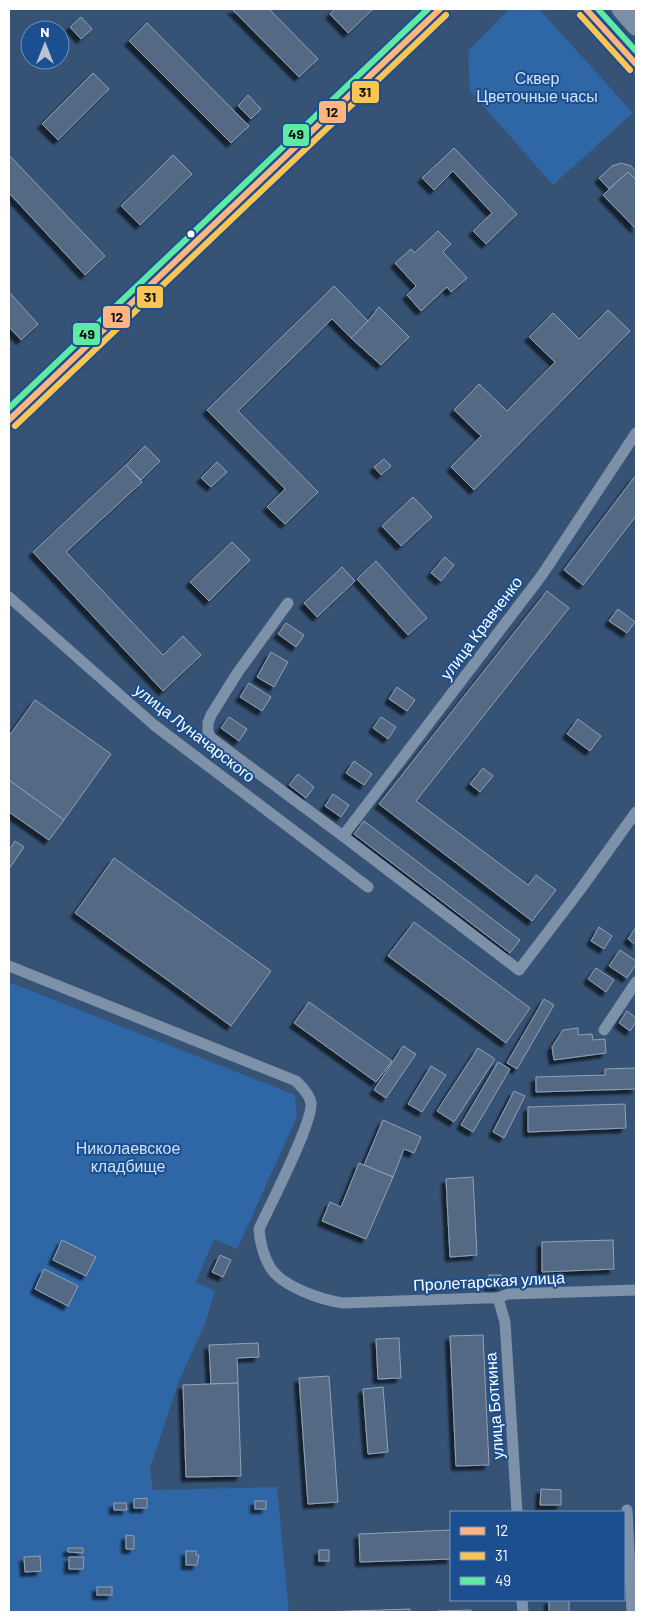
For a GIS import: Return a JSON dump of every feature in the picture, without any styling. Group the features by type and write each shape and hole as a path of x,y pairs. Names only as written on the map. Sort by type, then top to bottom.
{"main road":[{"path":"9,420 440,9"},
{"path":"586,9 636,64"},
{"path":"621,9 636,26"}],"street":[{"name":"улица Кравченко","path":"343,836 542,574 636,433"},
{"name":"улица Луначарского","path":"9,597 154,725 368,887"},
{"name":"улица Луначарского","path":"288,603 238,672 211,716 208,723 211,738 519,970 636,812"},
{"name":"Пролетарская улица","path":"9,966 296,1081 305,1091 311,1103 307,1125 259,1229 261,1246 271,1269 286,1282 309,1294 329,1301 343,1303 498,1298 508,1294 636,1290"},
{"path":"604,1030 636,982"},
{"name":"улица Боткина","path":"498,1298 505,1322 517,1511"},
{"path":"627,1510 632,1612"}],"green space":[{"name":"Сквер Цветочные часы","path":"509,9 539,9 633,113 553,185 470,91 468,51"},
{"name":"Николаевское кладбище","path":"9,982 295,1095 297,1117 237,1249 214,1239 196,1282 215,1291 205,1324 178,1383 150,1469 153,1490 277,1487 289,1612 9,1612"}],"building":[{"path":"232,9 269,9 318,59 299,77"},
{"path":"335,9 373,9 348,33 330,14"},
{"path":"81,17 92,29 81,39 70,27"},
{"path":"147,23 249,126 231,143 129,41"},
{"path":"93,73 109,89 58,140 42,124"},
{"path":"248,95 261,109 251,119 238,106"},
{"path":"454,148 517,214 486,244 473,231 492,213 453,171 434,190 422,178"},
{"path":"9,155 105,256 85,275 9,193"},
{"path":"173,155 192,174 140,225 121,206"},
{"path":"621,163 631,166 636,172 636,180 628,172 609,189 599,178 612,166"},
{"path":"628,172 636,180 636,229 603,195"},
{"path":"438,231 451,244 443,252 467,278 451,292 447,287 421,311 407,295 416,286 395,263 411,249 414,253"},
{"path":"334,286 368,321 351,338 332,319 238,411 318,492 285,524 267,507 285,489 207,410"},
{"path":"9,292 38,324 21,340 9,327"},
{"path":"379,307 409,337 381,365 351,338"},
{"path":"608,310 630,331 474,490 451,467 481,436 454,410 479,384 507,411 555,362 529,337 553,313 579,339"},
{"path":"145,446 160,461 141,480 126,465"},
{"path":"384,459 391,466 381,475 374,467"},
{"path":"217,462 227,472 211,487 201,478"},
{"path":"126,465 142,482 66,552 163,655 183,636 201,655 163,691 33,552"},
{"path":"636,475 636,516 583,585 564,570"},
{"path":"413,497 432,517 401,546 382,526"},
{"path":"232,542 250,560 209,601 190,582"},
{"path":"445,557 454,565 441,581 431,573"},
{"path":"376,561 427,618 408,635 357,579"},
{"path":"342,567 355,581 317,617 304,603"},
{"path":"547,591 569,608 416,801 528,885 536,875 556,890 532,921 379,804"},
{"path":"618,609 635,622 627,633 609,621"},
{"path":"286,623 304,635 296,647 278,634"},
{"path":"271,652 288,662 274,687 257,677"},
{"path":"249,683 271,697 262,711 240,697"},
{"path":"397,687 415,700 407,711 389,699"},
{"path":"35,700 111,754 64,820 9,780 9,736"},
{"path":"229,717 247,729 239,741 221,728"},
{"path":"381,717 396,727 388,739 373,728"},
{"path":"578,719 601,736 590,751 567,734"},
{"path":"354,761 372,774 364,785 346,773"},
{"path":"483,768 493,776 480,792 470,784"},
{"path":"298,774 314,787 306,798 289,785"},
{"path":"9,780 64,820 49,840 9,812"},
{"path":"333,794 349,805 341,817 325,806"},
{"path":"364,821 520,940 510,953 354,834"},
{"path":"15,841 24,847 9,869 9,850"},
{"path":"114,858 271,971 231,1026 75,913"},
{"path":"414,922 530,1008 506,1043 388,956"},
{"path":"599,927 612,936 604,949 591,941"},
{"path":"636,927 636,945 628,939"},
{"path":"620,950 636,961 627,978 609,966"},
{"path":"596,968 614,980 606,992 588,979"},
{"path":"544,999 554,1005 517,1069 507,1063"},
{"path":"309,1002 392,1061 376,1082 294,1023"},
{"path":"627,1011 636,1018 636,1022 630,1031 619,1023"},
{"path":"578,1028 578,1035 592,1034 593,1040 605,1039 606,1053 554,1060 552,1047 563,1030"},
{"path":"403,1046 416,1054 386,1098 374,1090"},
{"path":"478,1048 495,1059 454,1122 437,1111"},
{"path":"498,1062 510,1069 473,1132 461,1125"},
{"path":"431,1066 446,1075 422,1112 408,1104"},
{"path":"636,1068 636,1089 536,1092 536,1077 605,1075 605,1069"},
{"path":"514,1091 525,1096 504,1138 493,1132"},
{"path":"625,1104 626,1128 528,1132 528,1107"},
{"path":"383,1120 421,1137 414,1153 404,1149 393,1177 364,1165"},
{"path":"359,1163 393,1177 366,1239 322,1221 330,1202 341,1207"},
{"path":"473,1177 477,1255 450,1257 446,1179"},
{"path":"62,1240 96,1257 86,1276 53,1260"},
{"path":"613,1240 614,1269 542,1272 542,1242"},
{"path":"220,1255 231,1260 223,1277 212,1272"},
{"path":"44,1269 78,1286 68,1306 35,1289"},
{"path":"489,1275 501,1275 501,1286 489,1286"},
{"path":"483,1335 489,1465 456,1466 450,1336"},
{"path":"399,1338 401,1378 378,1379 376,1339"},
{"path":"258,1343 259,1357 237,1358 238,1383 211,1384 209,1345"},
{"path":"329,1376 338,1502 308,1504 299,1378"},
{"path":"238,1383 241,1476 186,1477 183,1385"},
{"path":"383,1387 388,1452 368,1454 363,1389"},
{"path":"541,1489 561,1490 561,1505 540,1505"},
{"path":"147,1498 147,1508 134,1508 134,1499"},
{"path":"255,1501 266,1501 266,1509 255,1509"},
{"path":"114,1503 126,1503 127,1510 114,1510"},
{"path":"450,1530 450,1559 360,1562 359,1534"},
{"path":"126,1535 134,1536 134,1549 126,1549"},
{"path":"68,1548 83,1548 83,1553 68,1552"},
{"path":"319,1550 329,1550 329,1561 319,1561"},
{"path":"186,1551 196,1551 196,1555 199,1555 197,1565 186,1565"},
{"path":"40,1556 41,1571 25,1572 24,1557"},
{"path":"69,1557 84,1557 83,1569 69,1569"},
{"path":"97,1587 112,1587 112,1595 97,1595"},
{"path":"549,1601 569,1601 569,1612 549,1612"},
{"path":"410,1609 410,1612 322,1612"},
{"path":"471,1610 471,1612 438,1612 438,1611"}],"transit line":[{"name":"49","path":"9,408 428,9"},
{"name":"12","path":"9,420 440,9"},
{"name":"12","path":"586,9 636,64"},
{"name":"49","path":"598,9 636,51"},
{"name":"31","path":"15,426 446,15"},
{"name":"31","path":"580,15 630,70"}]}
